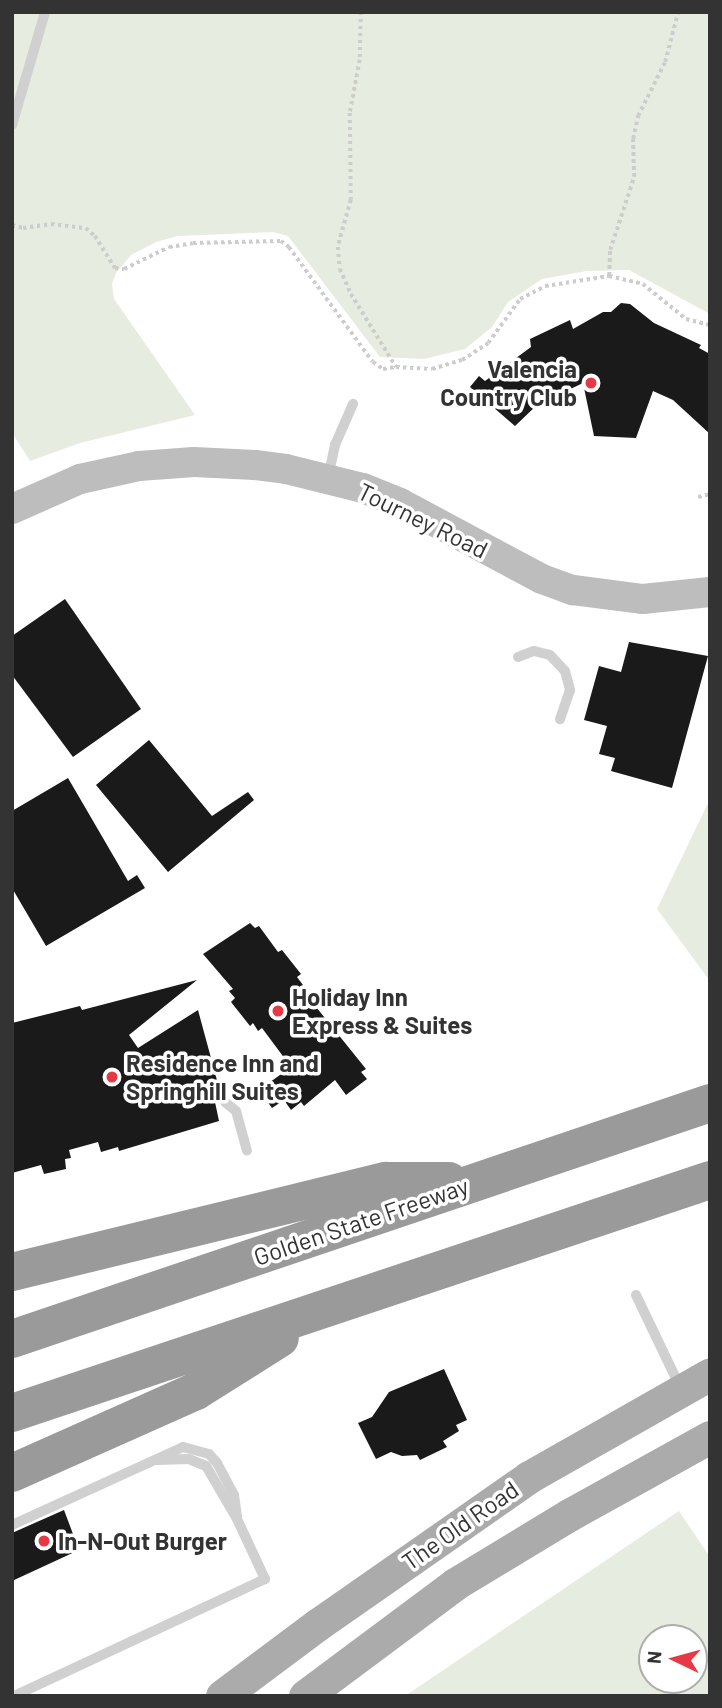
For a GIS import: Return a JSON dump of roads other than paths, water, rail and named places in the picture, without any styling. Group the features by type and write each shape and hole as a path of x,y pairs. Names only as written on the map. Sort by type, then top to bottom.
{"highway":[{"name":"Golden State Freeway","path":"12,1339 710,1103"},
{"path":"12,1413 710,1180"},
{"path":"12,1272 386,1181 479,1182"},
{"path":"12,1473 196,1391 332,1306"}],"main road":[{"name":"The Old Road","path":"222,1696 327,1617 529,1476 710,1374"},
{"name":"The Old Road","path":"305,1696 455,1584 590,1502 710,1437"}],"street":[{"name":"Tourney Road","path":"12,509 80,479 139,466 194,462 255,465 328,478 400,503 486,551 573,590 643,599 710,592"}],"lane":[{"path":"12,125 45,12"},
{"path":"328,478 335,445 353,404"},
{"path":"518,657 534,651 550,654 565,671 570,690 560,719"},
{"path":"225,1102 236,1111 247,1152"},
{"path":"636,1295 681,1389"},
{"path":"12,1525 183,1447 209,1454 234,1494 237,1520 265,1579 14,1696"}],"place":[{"name":"Valencia Country Club","path":"591,383"},
{"name":"Holiday Inn Express & Suites","path":"278,1011"},
{"name":"Residence Inn and Springhill Suites","path":"112,1077"},
{"name":"In-N-Out Burger","path":"44,1541"}]}
